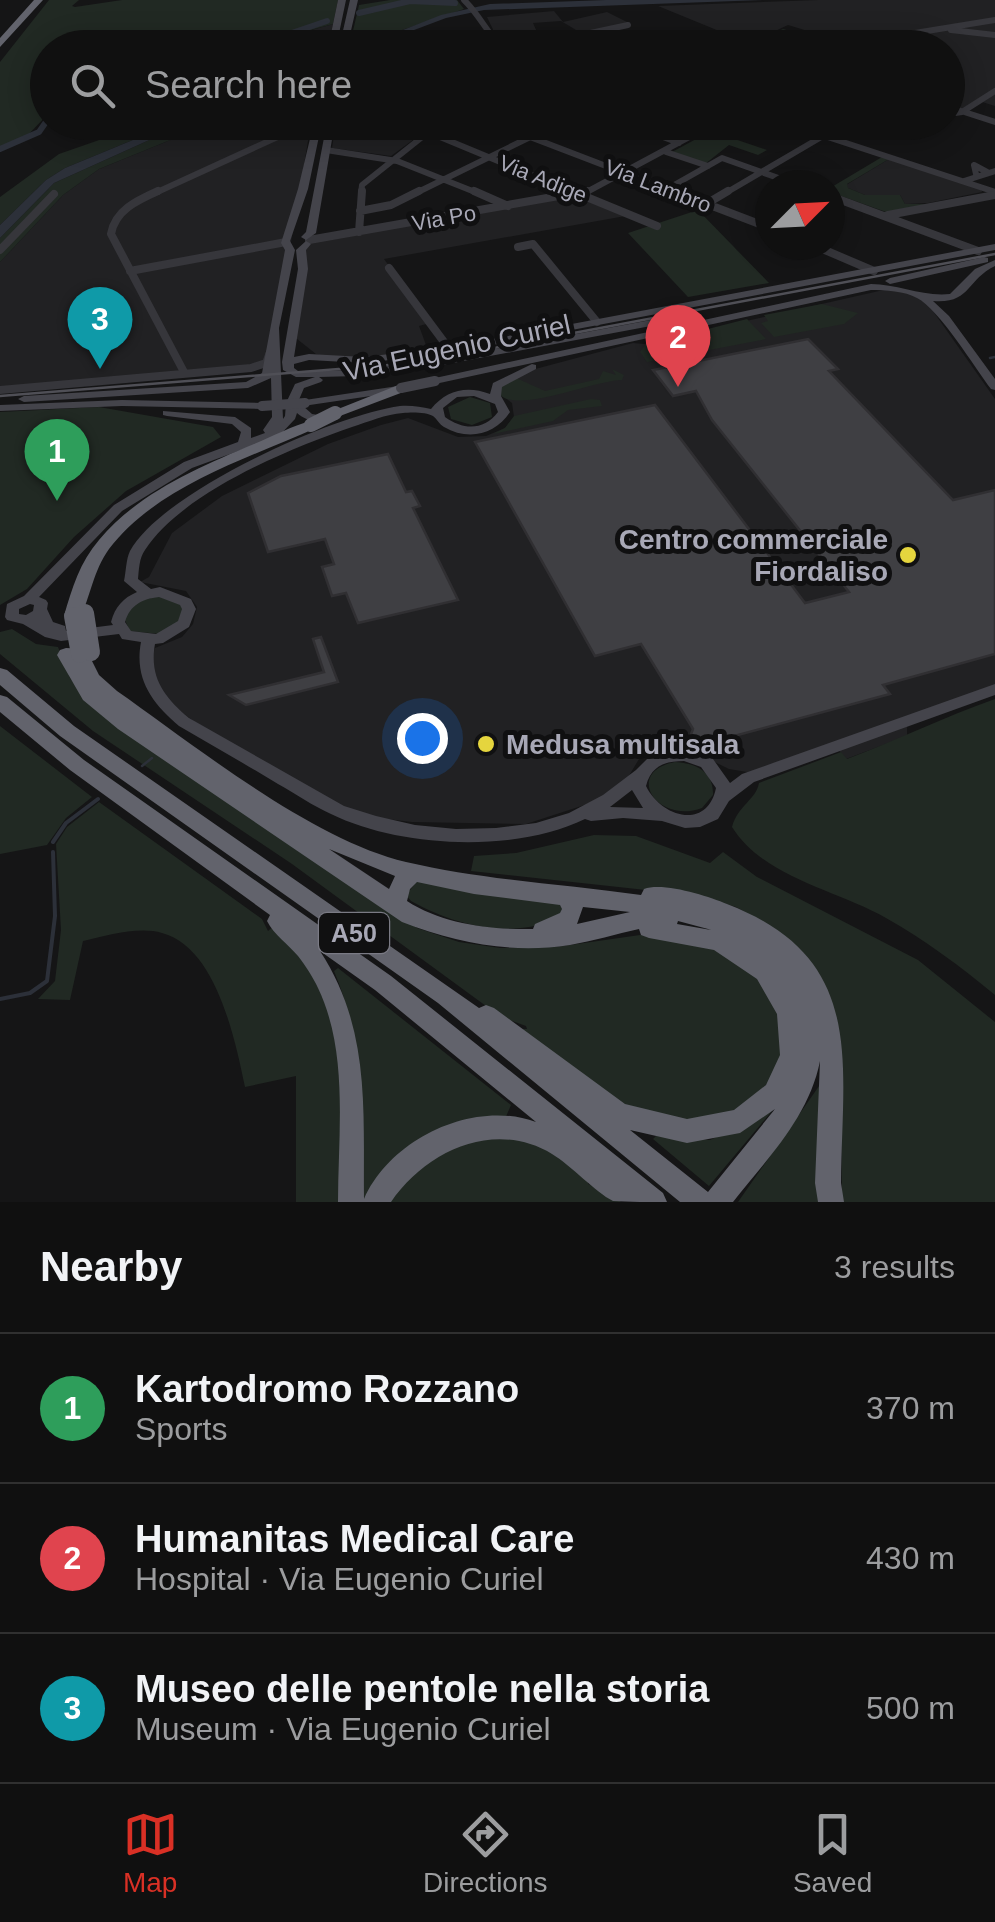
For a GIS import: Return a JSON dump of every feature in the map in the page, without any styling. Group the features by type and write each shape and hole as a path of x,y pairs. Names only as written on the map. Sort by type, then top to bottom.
{"highway":[{"path":"0,32 29,0"},
{"path":"0,44 39,0"},
{"path":"74,615 83,578 96,556 130,517 180,486 399,385"},
{"path":"238,447 164,486 108,526 76,571 68,588 90,696 394,904 443,929 509,940 652,928 695,932 724,942 761,966 783,996 794,1043 790,1068 769,1103 727,1127 701,1131 641,1124 619,1115 491,1019 446,996"},
{"path":"74,615 100,570 134,528 173,500 232,476"},
{"path":"79,654 92,678 134,713 321,837 362,856 414,872 671,910 748,936 778,959 805,1004 810,1032 804,1074 796,1099 716,1202"},
{"name":"A50","path":"0,675 67,731 446,996 700,1202"},
{"name":"A50","path":"0,702 76,765 383,983 654,1202"},
{"path":"211,860 292,932 322,970 345,1024 353,1072 351,1202"},
{"path":"394,904 400,884 414,872"},
{"path":"470,881 679,898 732,912 774,937 811,979 827,1022 831,1202"},
{"path":"509,940 558,927 569,920 573,908 566,896"},
{"path":"588,932 656,916 714,922"},
{"path":"376,1202 405,1163 438,1141 488,1127 510,1128 553,1141 636,1202"}],"main road":[{"path":"336,30 342,0"},
{"path":"347,30 354,0"},
{"path":"24,399 248,384 267,375 290,250 286,241 313,140"},
{"path":"328,140 311,233 300,250 304,269 288,366 308,376 383,370 719,312"},
{"path":"286,241 307,240"},
{"name":"Via Eugenio Curiel","path":"288,366 308,357 337,361 450,350 858,267 874,271 995,247"},
{"path":"944,318 944,298 959,294 974,272 995,260"},
{"name":"Via Eugenio Curiel","path":"432,378 719,312 995,260"},
{"path":"936,272 954,277 962,285"},
{"path":"909,277 908,284 944,318 995,388"},
{"name":"Via Eugenio Curiel","path":"0,404 261,404 298,400 399,385 871,286 900,287 944,298"},
{"path":"274,333 291,339 308,357"},
{"path":"261,437 278,417 274,333"},
{"path":"276,382 288,383 309,417 325,419 397,410 437,413 450,426 476,430 499,422 504,412 495,396 496,388 512,374 651,336"},
{"name":"Via Eugenio Curiel","path":"291,339 337,361"},
{"path":"383,370 425,379 454,394"},
{"path":"127,501 188,464 238,447 286,424 306,382 357,373"},
{"path":"437,413 441,402 454,394 475,392 500,402"},
{"name":"Via Eugenio Curiel","path":"0,404 24,399 261,404"},
{"path":"107,403 240,424 247,430 238,447"},
{"path":"148,593 138,588 128,562 146,534 182,504 232,476 343,426 397,410"},
{"path":"0,626 20,615 96,527 127,501 174,466 222,446 230,437 229,430 211,419"},
{"path":"148,593 171,593 186,602 189,609 188,617 177,630 148,640 127,635 120,622 130,601 148,593"},
{"path":"20,615 47,635 60,637 120,622"},
{"path":"148,640 144,669 163,705 182,721 339,811 360,819 464,838 499,836 576,816 615,799 653,760 674,754 696,758 716,771 748,778"},
{"path":"576,816 623,812 682,822 705,818 714,813 724,796 748,778 995,689"},
{"path":"716,771 724,796"},
{"path":"640,775 641,797 660,816"}],"street":[{"path":"464,2 482,17 486,30"},
{"path":"928,30 995,20"},
{"path":"604,30 628,25"},
{"path":"482,30 484,26"},
{"path":"941,28 954,30"},
{"path":"965,32 995,36"},
{"path":"965,110 995,91"},
{"path":"965,113 995,122"},
{"path":"184,372 111,234 113,222 132,202 271,140"},
{"path":"359,232 362,184 418,140"},
{"name":"Via Adige","path":"447,140 657,226"},
{"path":"360,211 391,204 524,140"},
{"name":"Via Lambro","path":"538,140 755,223"},
{"path":"671,140 679,143"},
{"path":"580,195 684,140"},
{"path":"764,170 816,140"},
{"path":"836,140 995,193"},
{"path":"326,150 394,159 509,207"},
{"path":"666,152 708,166"},
{"path":"667,189 722,158 755,170"},
{"path":"964,181 991,171"},
{"path":"706,204 755,175"},
{"path":"884,216 995,193"},
{"path":"0,250 54,194"},
{"name":"Via Po","path":"307,240 580,195"},
{"path":"845,202 978,250"},
{"path":"130,271 286,241"},
{"path":"518,247 533,244 598,322"},
{"path":"844,260 858,267 887,268"},
{"path":"389,268 450,350"},
{"path":"0,390 260,366 266,362 274,333"}],"shaded area":[{"path":"49,0 79,0 72,6 75,7 122,0 338,0 333,24 311,30 30,30 30,133 0,147 0,62"},
{"path":"390,0 457,0 464,9 402,30 353,30 359,5"},
{"path":"763,0 484,10 403,30 441,15 490,4"},
{"path":"819,0 995,0 995,106 979,101 965,108 965,30 805,30 788,25 777,30 717,30 658,6"},
{"path":"554,11 563,22 607,12 629,23 576,30 561,21 533,23 536,30 493,30 487,17"},
{"path":"99,140 133,140 46,180 0,225 0,197 59,154"},
{"path":"133,140 149,140 54,183 0,238 0,225 46,180"},
{"path":"149,140 170,140 99,169 63,195 0,262 0,238 54,183"},
{"path":"170,140 308,140 275,338 260,366 0,388 0,262 63,195 99,169"},
{"path":"333,140 413,140 391,156 332,148"},
{"path":"694,140 738,140 767,150 758,155 729,145 705,164 672,152"},
{"path":"882,157 889,159 847,184 848,188 865,195 900,195 905,204 928,204 886,212 845,197 845,179"},
{"path":"889,159 982,192 905,204 900,195 865,195 846,185"},
{"path":"580,195 631,215 384,259 430,323 419,326 429,353 337,361 316,354 292,335 307,242"},
{"path":"698,210 769,283 688,297 628,233"},
{"path":"888,289 911,293 928,304 995,399 995,686 907,717 907,736 846,759 833,743 753,773 729,769 682,746 663,747 639,759 627,779 606,798 526,824 412,822 353,815 195,722 173,706 158,686 151,662 155,648 182,637 193,624 197,607 186,591 140,582 149,577 172,533 222,496 328,444 408,418 458,437 486,436 505,428 514,417 512,403 499,393 524,372 633,343 644,344"},
{"path":"822,304 858,313 844,324 774,337 761,323 768,321 764,315"},
{"path":"747,319 766,339 647,362 640,352 645,345"},
{"path":"612,369 624,375 622,380 523,400 500,395 501,386 514,377 545,391 599,379 603,371 616,375"},
{"path":"470,397 490,403 492,417 472,425 451,419 448,407"},
{"path":"600,400 602,406 568,410 553,421 493,434 505,428 514,416"},
{"path":"99,407 213,427 221,437 126,491 74,537 27,589 0,605 0,412"},
{"path":"163,596 183,609 178,624 160,634 130,631 124,618 131,608 145,599"},
{"path":"12,629 36,644 58,647 70,678 86,699 417,928 459,942 500,948 556,947 647,934 690,935 752,969 772,997 783,1026 781,1064 752,1105 691,1125 626,1109 519,1029 527,1029 526,1026 501,1017 292,864 93,731 0,654 0,632"},
{"path":"995,699 995,995 900,926 763,859 732,827 759,783 841,752 847,759"},
{"path":"0,726 92,797 66,818 47,845 0,854"},
{"path":"675,762 697,767 710,780 713,795 702,808 671,809 652,795 651,776"},
{"path":"99,802 262,919 268,931 275,925 310,964 341,1040 346,1202 296,1202 296,1076 245,1087 220,997 196,956 181,942 162,933 143,931 83,941 70,1000 38,999 55,981 61,930 56,844 67,827"},
{"path":"594,835 636,836 710,863 723,852 757,877 918,960 995,1022 995,1202 842,1202 841,1100 766,924 736,907 701,896 471,871 474,856 516,853"},
{"path":"418,880 557,901 567,915 548,923 508,929 468,924 411,901 406,895"},
{"path":"338,968 511,1105 505,1119 473,1122 364,1200 357,1056 345,1000 334,971"},
{"path":"826,1076 826,1202 738,1202"},
{"path":"772,1111 709,1186 653,1139 656,1136 710,1140"},
{"path":"475,1136 528,1138 589,1174 588,1184 610,1192 621,1202 390,1202 411,1171"}],"building":[{"name":"Centro commerciale Fiordaliso","path":"808,339 838,369 829,371 953,500 995,490 995,654 883,685 890,694 734,736 732,748 690,737 693,729 641,644 595,656 475,442 655,405 805,603 849,592 712,420 696,391 673,396 653,370"},
{"path":"388,454 406,492 412,491 420,506 413,508 458,600 358,623 346,593 332,596 322,567 334,564 325,539 268,552 248,493 281,476"},
{"path":"321,637 338,682 246,705 229,695 324,672 313,639"}],"waterway":[{"path":"359,13 410,1 455,3"},
{"path":"301,30 327,21"},
{"path":"0,149 30,136"},
{"path":"990,358 995,357"},
{"path":"142,766 152,758"},
{"path":"53,842 66,823 98,799"},
{"path":"0,999 30,993 47,981 55,916 53,852"}],"tram line":[{"path":"0,396 414,363 995,254"}],"place":[{"name":"Museo delle pentole nella storia","path":"100,369"},
{"name":"Humanitas Medical Care","path":"678,387"},
{"name":"Kartodromo Rozzano","path":"57,501"},
{"name":"Centro commerciale Fiordaliso","path":"908,555"},
{"name":"Medusa multisala","path":"486,744"}]}
